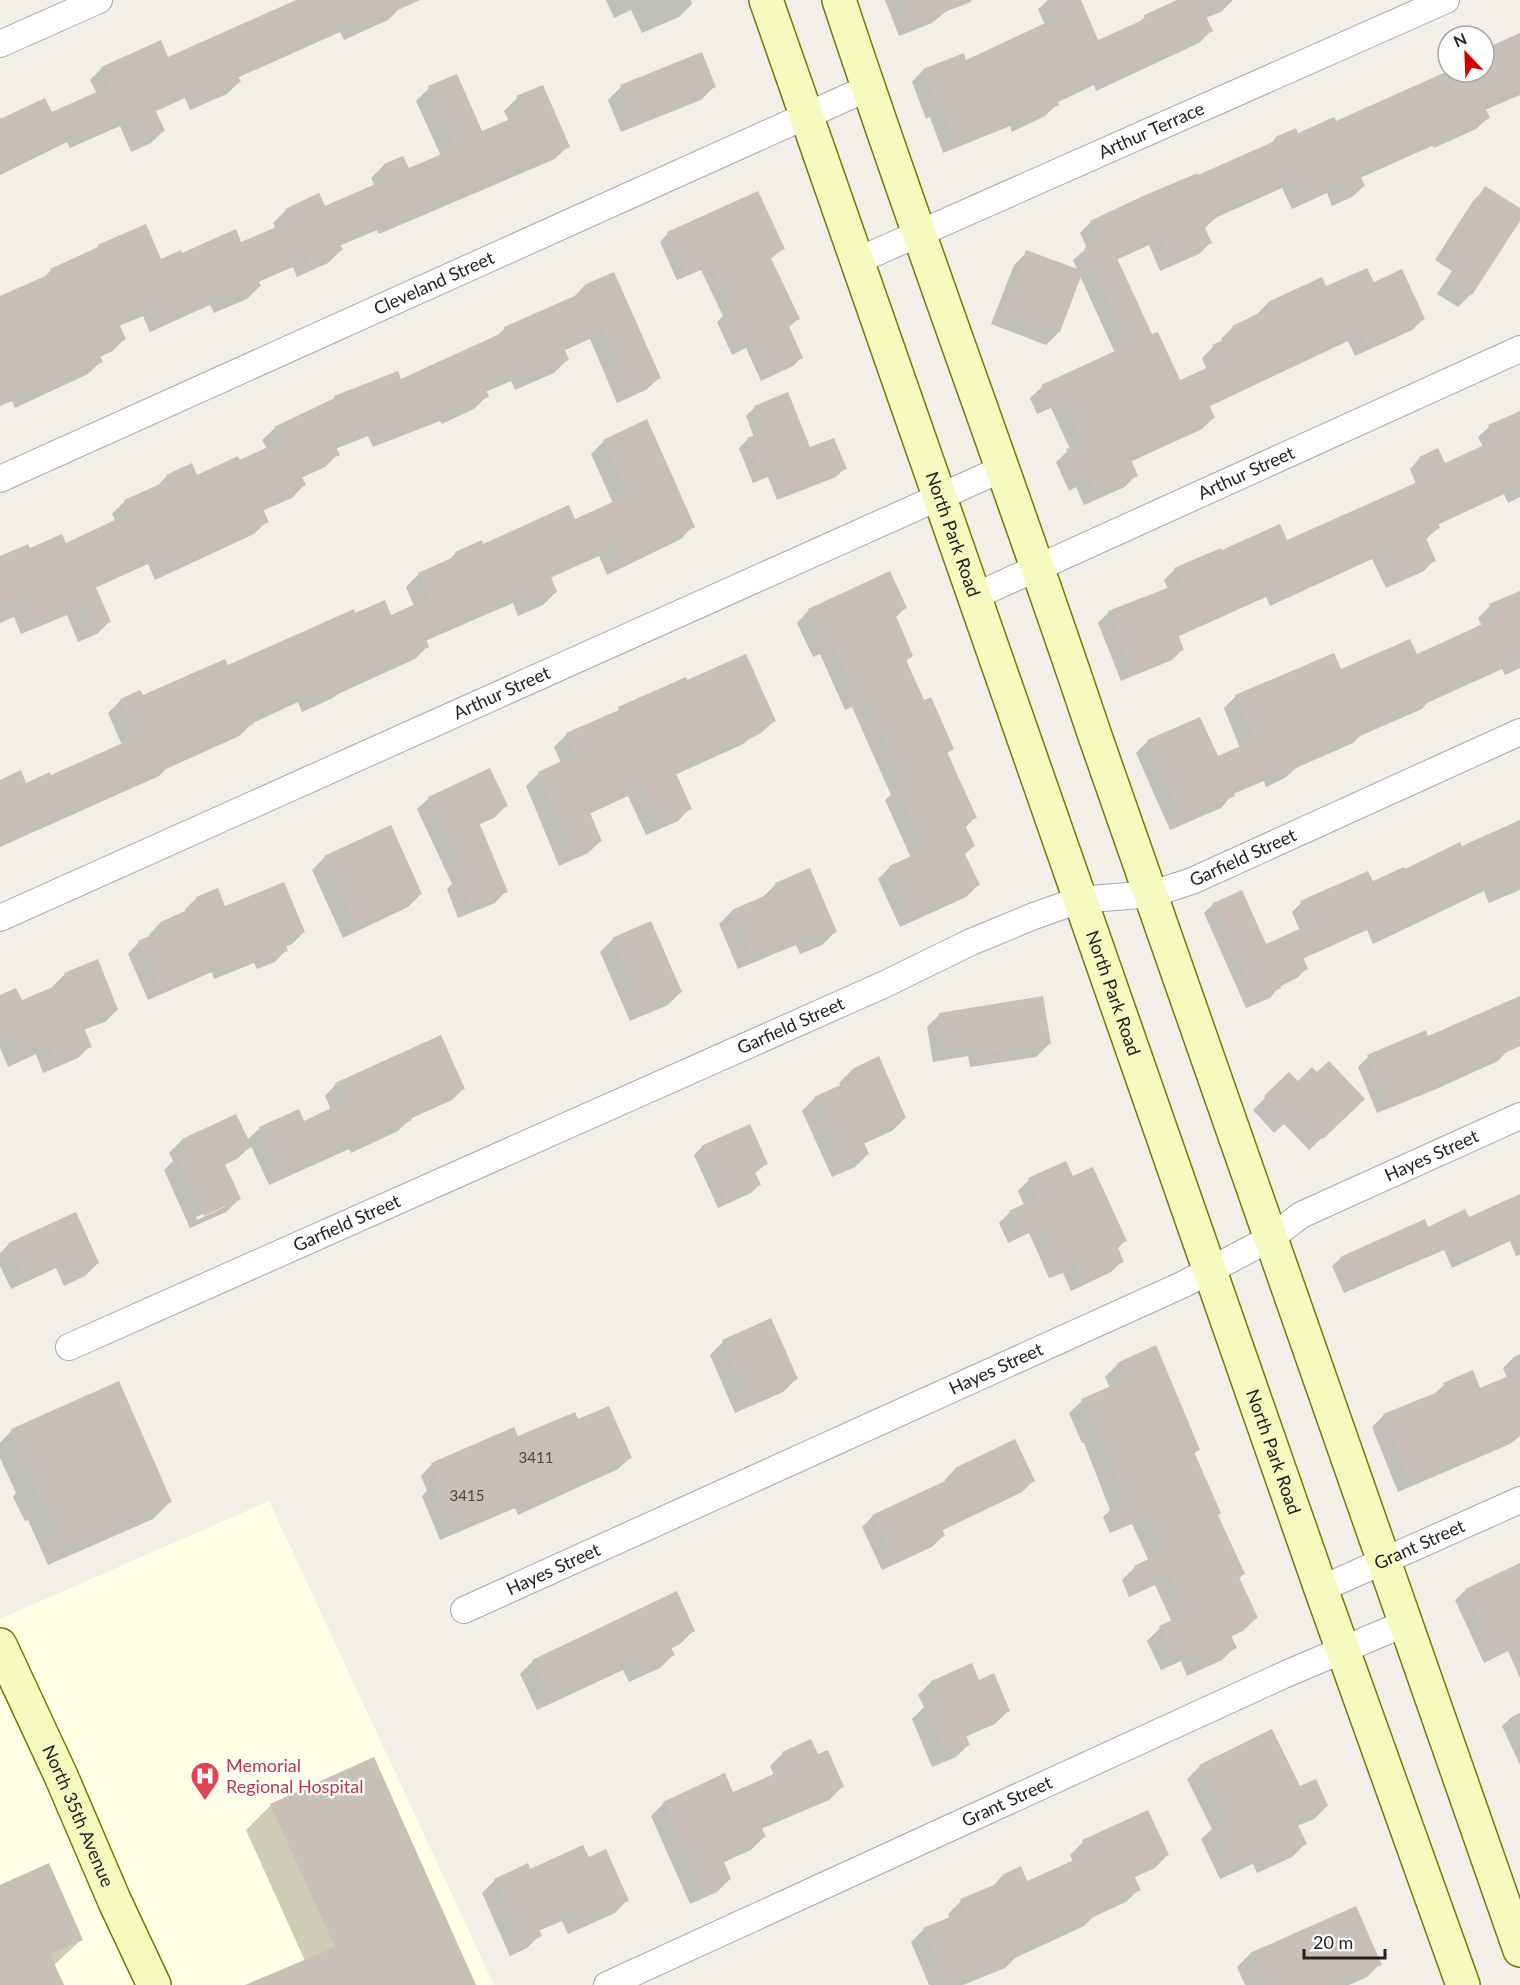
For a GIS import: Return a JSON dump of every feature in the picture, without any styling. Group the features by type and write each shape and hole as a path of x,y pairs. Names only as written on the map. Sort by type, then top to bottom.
{"street":[{"path":"0,44 99,0"},
{"name":"North Park Road","path":"766,0 1320,1589 1463,1985"},
{"path":"839,0 868,88 1039,566 1094,733 1520,1950"},
{"name":"Arthur Terrace","path":"857,261 1446,0"},
{"name":"Cleveland Street","path":"0,479 868,88"},
{"name":"Arthur Street","path":"973,597 1520,349"},
{"name":"Arthur Street","path":"0,918 1004,468"},
{"name":"Garfield Street","path":"69,1347 882,985 971,942 1079,900 1152,894 1192,881 1520,732"},
{"name":"Hayes Street","path":"464,1610 1184,1284 1271,1238 1301,1215 1520,1116"},
{"name":"Grant Street","path":"1320,1589 1520,1500"},
{"name":"Grant Street","path":"607,1985 1342,1649 1407,1623"},
{"name":"North 35th Avenue","path":"0,1645 154,1985"}],"shaded area":[{"name":"Memorial Regional Hospital","path":"269,1501 494,1985 0,1985 0,1619"}],"building":[{"path":"296,0 420,0 356,29 352,21 236,73 241,82 202,100 197,88 154,107 165,131 143,141 131,116 82,138 79,131 0,170 0,119 45,98 52,112 110,86 101,67 161,40 168,57"},
{"path":"901,0 971,0 971,2 911,25"},
{"path":"1051,0 1081,0 1098,40 1145,19 1144,15 1177,0 1198,0 1213,31 1108,80 1106,74 1056,98 1059,105 1024,121 1022,115 955,142 942,106 938,108 923,69 964,53 966,60 1058,17"},
{"path":"1520,33 1520,89 1484,105 1490,118 1445,138 1444,135 1359,173 1365,186 1344,196 1338,183 1303,199 1294,178 1215,213 1217,218 1203,224 1212,243 1171,261 1160,235 1116,256 1152,334 1158,332 1180,380 1220,362 1212,345 1236,334 1232,326 1270,308 1268,302 1322,277 1326,286 1367,268 1374,282 1402,269 1425,319 1367,346 1360,330 1208,402 1215,418 1130,457 1138,476 1096,495 1088,477 1080,481 1066,449 1082,442 1063,398 1049,404 1041,385 1128,345 1084,248 1099,241 1090,221 1143,196 1198,173 1198,175 1277,140 1275,137 1296,128 1298,133 1334,117 1336,121 1436,76 1436,84 1496,84 1496,44"},
{"path":"702,52 716,87 634,120 620,85"},
{"path":"457,74 482,131 524,113 516,96 543,85 570,147 392,222 390,218 338,240 343,250 310,265 306,255 257,277 261,286 227,301 223,293 163,320 156,304 118,321 126,339 98,352 103,362 28,396 25,389 0,400 0,296 52,273 50,269 98,247 97,245 146,224 161,259 181,250 182,253 236,229 241,242 291,221 285,209 319,193 325,206 389,178 384,164 403,156 409,168 456,148 428,86"},
{"path":"1485,186 1520,208 1520,221 1472,295 1449,281 1464,258 1446,247"},
{"path":"758,191 785,249 770,256 800,319 788,324 803,358 770,373 755,341 741,347 725,312 732,309 709,262 686,273 667,232"},
{"path":"1026,250 1083,271 1060,332 1003,311"},
{"path":"614,272 661,378 630,391 602,328 563,345 569,360 528,379 523,369 485,387 489,397 455,412 453,409 385,436 381,425 334,443 340,455 300,473 306,485 261,505 269,522 168,569 161,553 94,583 111,622 91,630 79,603 34,622 23,596 0,606 0,556 28,544 30,548 62,534 66,543 130,513 124,500 169,480 166,475 192,463 197,475 238,456 240,460 281,441 274,427 335,398 334,396 398,371 401,379 506,331 504,327 586,291 584,285"},
{"path":"788,392 810,447 834,438 847,469 785,493 776,470 761,476 747,438 764,432 754,406"},
{"path":"1520,411 1520,482 1437,521 1440,528 1425,536 1436,561 1397,579 1383,549 1281,597 1277,587 1177,632 1184,650 1132,671 1108,611 1180,583 1174,568 1221,548 1222,550 1280,524 1287,540 1429,477 1419,457 1438,448 1445,463 1495,440 1488,425"},
{"path":"647,419 695,527 620,563 612,544 549,572 557,592 531,604 526,591 425,636 429,647 315,700 311,691 251,718 254,724 172,760 173,764 0,841 0,780 21,770 26,783 50,772 51,775 136,737 120,699 140,690 143,695 225,659 228,665 354,609 355,613 385,600 391,615 429,598 418,573 456,556 455,552 482,540 483,544 569,505 575,519 628,495 603,440"},
{"path":"890,571 907,608 895,614 913,656 906,660 924,700 931,697 954,749 947,752 977,818 964,823 975,846 964,852 980,885 912,916 889,866 925,850 896,787 903,784 864,696 857,699 832,643 825,646 808,609"},
{"path":"1520,591 1520,656 1366,728 1367,731 1297,762 1299,767 1279,776 1276,770 1232,788 1235,796 1182,819 1147,740 1200,717 1218,756 1255,740 1235,695 1334,653 1341,669 1410,639 1417,654 1496,618 1489,604"},
{"path":"746,654 776,721 757,730 758,732 674,769 692,809 659,824 641,784 588,808 602,841 572,854 538,772 575,755 566,733 686,677 687,680"},
{"path":"490,768 508,806 478,820 508,892 470,907 458,876 464,874 428,797"},
{"path":"1520,820 1520,885 1499,895 1493,883 1383,935 1377,922 1302,955 1308,969 1279,983 1281,988 1256,1000 1213,903 1242,890 1266,944 1310,924 1300,901 1368,871 1373,881 1404,867 1405,869 1460,842 1462,846"},
{"path":"391,825 422,894 356,926 324,856"},
{"path":"810,868 837,932 813,942 809,933 751,957 732,910 778,890 775,883"},
{"path":"284,882 305,932 284,941 288,951 268,958 266,952 226,969 223,962 160,990 138,941 163,930 160,922 199,905 196,897 218,888 225,906"},
{"path":"651,921 682,992 643,1009 612,938"},
{"path":"98,959 118,1010 83,1025 92,1047 55,1061 48,1043 20,1055 11,1035 0,1040 0,995 16,988 22,1000 67,981 64,973"},
{"path":"1043,996 1051,1044 982,1055 980,1044 945,1050 939,1013"},
{"path":"1520,996 1520,1046 1387,1104 1367,1055 1426,1030 1428,1036"},
{"path":"441,1035 465,1089 409,1114 412,1120 363,1142 361,1138 280,1175 259,1127 299,1109 304,1121 344,1102 335,1083"},
{"path":"879,1056 906,1118 862,1138 869,1154 845,1165 814,1097 856,1078 852,1069"},
{"path":"1329,1061 1365,1099 1323,1139 1298,1112 1288,1121 1264,1096 1289,1072 1298,1081 1312,1067 1317,1072"},
{"path":"236,1114 252,1147 223,1160 241,1199 204,1216 176,1156 187,1151 182,1139"},
{"path":"750,1124 768,1164 754,1170 761,1185 726,1201 701,1146"},
{"path":"1066,1161 1073,1176 1093,1167 1127,1241 1117,1245 1124,1262 1082,1281 1074,1263 1060,1268 1040,1224 1019,1233 1009,1211 1037,1198 1028,1178"},
{"path":"1520,1194 1520,1233 1461,1261 1452,1242 1353,1286 1340,1257 1425,1219 1428,1227 1465,1209 1469,1217"},
{"path":"76,1212 99,1263 77,1274 69,1256 24,1277 8,1243"},
{"path":"771,1318 798,1379 748,1401 722,1340"},
{"path":"1156,1345 1200,1450 1194,1452 1221,1513 1218,1515 1245,1574 1239,1577 1258,1618 1229,1631 1237,1648 1200,1665 1194,1650 1174,1658 1159,1626 1186,1614 1168,1573 1143,1585 1134,1566 1164,1552 1145,1512 1123,1521 1115,1503 1124,1499 1097,1431 1095,1432 1081,1399 1125,1380 1117,1363"},
{"path":"1473,1370 1480,1388 1520,1371 1520,1434 1410,1482 1383,1414 1445,1389 1443,1383"},
{"path":"119,1381 172,1502 65,1548 45,1503 42,1505 29,1478 34,1476 11,1429"},
{"path":"609,1406 632,1458 529,1505 526,1498 452,1530 432,1483 438,1480 431,1463 514,1427 518,1436 575,1412 578,1419"},
{"path":"1015,1439 1035,1481 941,1527 945,1536 893,1560 872,1515 958,1475 955,1468"},
{"path":"1520,1563 1520,1641 1494,1653 1465,1589"},
{"path":"677,1591 695,1631 669,1643 675,1655 642,1670 636,1658 550,1698 532,1660"},
{"path":"972,1663 979,1680 994,1673 1010,1711 964,1731 970,1745 946,1755 924,1705 938,1699 931,1681"},
{"path":"1272,1729 1300,1786 1316,1779 1328,1806 1296,1821 1307,1844 1270,1861 1266,1852 1233,1868 1214,1825 1226,1820 1199,1765"},
{"path":"811,1739 818,1754 828,1750 844,1787 760,1824 766,1837 722,1857 731,1879 704,1892 663,1802 725,1773 733,1792 788,1768 782,1752"},
{"path":"374,1757 476,1985 245,1985 335,1947 270,1804"},
{"path":"1148,1810 1169,1855 1132,1872 1141,1890 1097,1910 1099,1914 1018,1951 1019,1955 947,1985 923,1928 965,1911 960,1899 1004,1881 1002,1875 1021,1866 1027,1881 1088,1854 1082,1840"},
{"path":"583,1845 589,1857 606,1849 629,1901 581,1922 575,1909 537,1926 542,1936 523,1944 494,1879 528,1863 530,1869"},
{"path":"49,1863 83,1940 50,1954 64,1985 0,1985 0,1885"},
{"path":"1356,1906 1382,1965 1335,1985 1264,1985 1250,1953"}],"place":[{"name":"Memorial Regional Hospital","path":"205,1802"}]}
